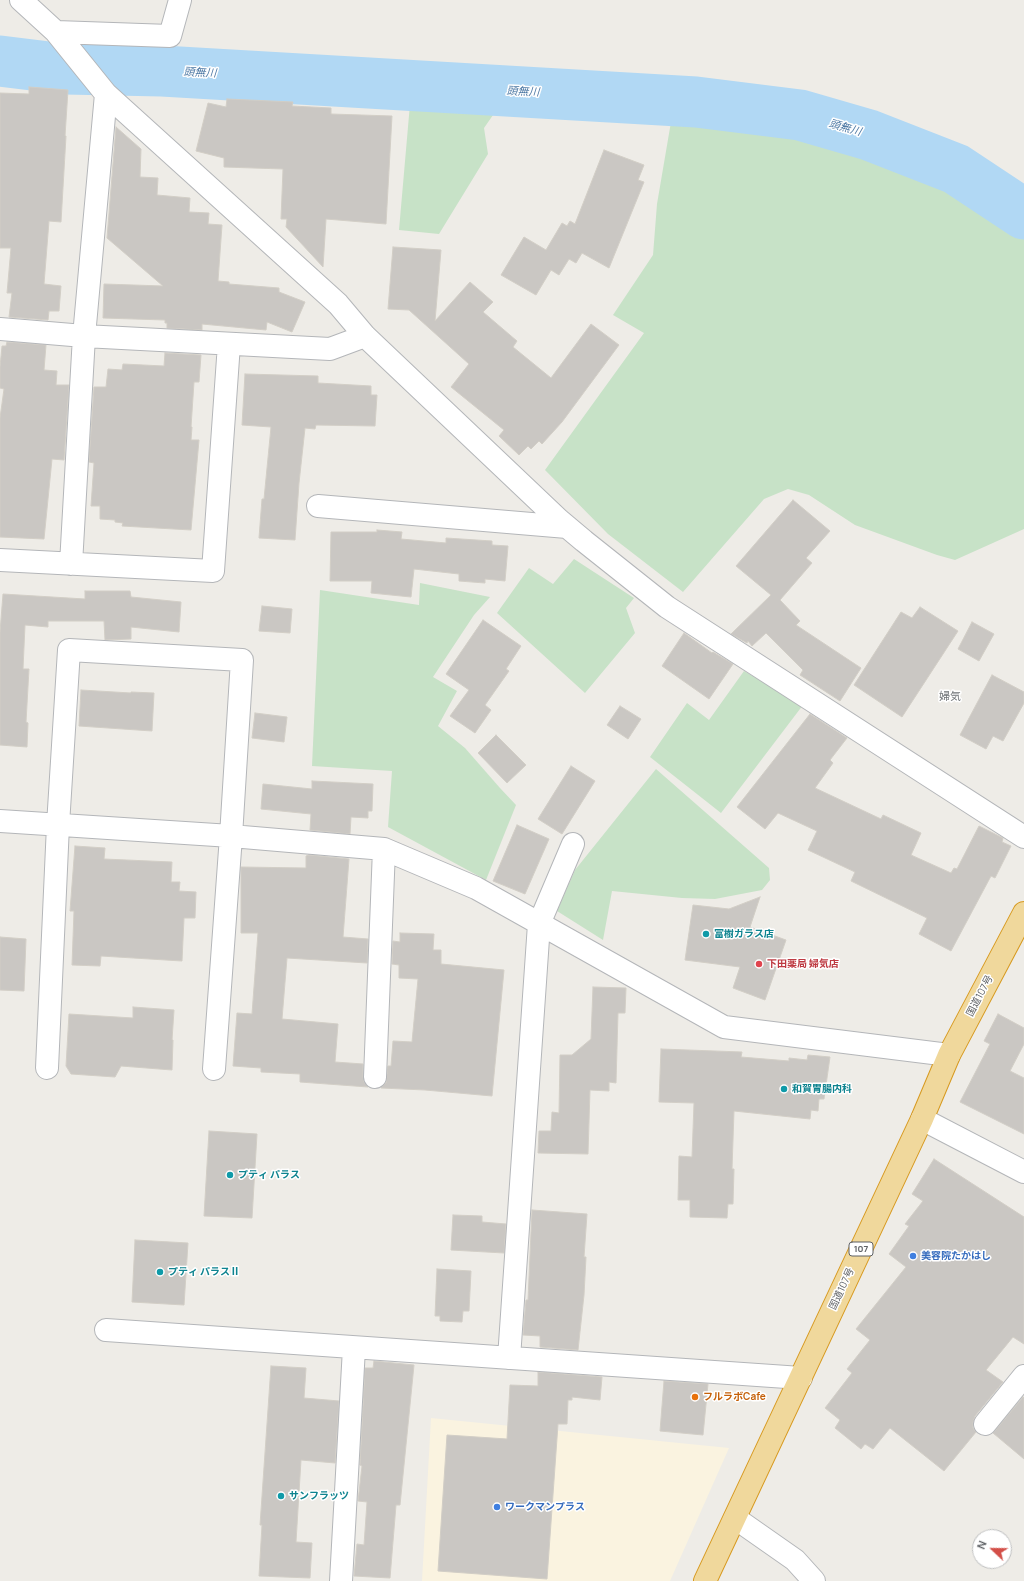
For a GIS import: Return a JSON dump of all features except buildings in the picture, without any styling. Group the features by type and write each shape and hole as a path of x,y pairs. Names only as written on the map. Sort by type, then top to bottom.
{"highway":[{"name":"国道107号","path":"705,1581 922,1119 949,1055 1024,913"}],"street":[{"path":"22,0 56,32 106,94 338,304 365,336 567,527 667,607 1024,837"},
{"path":"56,32 170,36 180,0"},
{"path":"71,564 84,336 106,94"},
{"path":"0,329 84,336 330,349 365,336"},
{"path":"0,560 213,571 229,344"},
{"path":"318,506 567,527"},
{"path":"47,1068 58,825 69,650 242,660 232,836 214,1069"},
{"path":"0,821 232,836 384,849 476,888 724,1028 949,1055"},
{"path":"509,1358 539,924 573,844"},
{"path":"376,1077 384,849"},
{"path":"922,1119 1024,1172"},
{"path":"106,1330 801,1378"},
{"path":"341,1581 354,1348"},
{"path":"985,1424 1024,1376"},
{"path":"735,1518 795,1560 814,1581"}],"shaded area":[{"path":"431,1418 729,1448 670,1581 422,1581"}],"green space":[{"path":"410,104 500,105 484,128 488,154 439,234 399,230"},
{"path":"672,116 777,124 844,146 967,195 997,210 1024,228 1024,529 955,560 937,555 855,525 809,495 788,489 764,499 683,592 608,534 545,470 644,333 613,315 653,255 657,204"},
{"path":"574,559 634,598 626,608 635,633 585,693 497,613 529,568 553,584"},
{"path":"420,583 490,597 474,615 433,677 457,691 438,726 465,748 516,805 486,880 388,827 392,771 312,766 320,590 419,605"},
{"path":"744,671 803,705 721,813 650,757 687,703 709,720"},
{"path":"656,769 769,868 770,880 762,890 715,899 682,898 612,891 603,940 557,911 575,870"}],"waterway":[{"name":"頭無川","path":"0,61 65,69 162,71 696,102 800,115 869,135 956,169 1024,214"}],"place":[{"name":"富樹ガラス店","path":"706,934"},
{"name":"下田薬局 婦気店","path":"759,964"},
{"name":"和賀胃腸内科","path":"784,1089"},
{"name":"プティ パラス","path":"230,1175"},
{"name":"美容院たかはし","path":"913,1256"},
{"name":"プティ パラスⅡ","path":"160,1272"},
{"name":"フルラボCafe","path":"695,1397"},
{"name":"サンフラッツ","path":"281,1496"},
{"name":"ワークマンプラス","path":"497,1507"}],"district":[{"name":"婦気","path":"950,697"}]}
